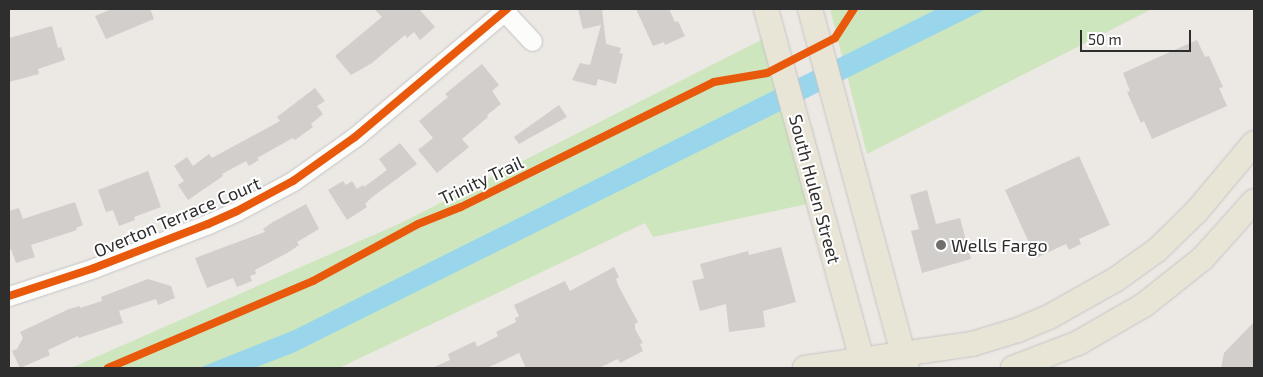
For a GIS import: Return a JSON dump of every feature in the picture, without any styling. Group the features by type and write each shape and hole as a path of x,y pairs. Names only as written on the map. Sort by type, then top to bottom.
{"main road":[{"name":"South Hulen Street","path":"766,9 863,364"},
{"path":"810,9 905,361"},
{"path":"805,368 905,361 1018,330 1049,317 1115,280 1143,260 1187,222 1254,143"},
{"path":"1144,305 1135,291 1137,281 1194,228 1206,210 1212,194"},
{"path":"1013,368 1078,344 1144,305 1203,258 1254,201"}],"street":[{"name":"Overton Terrace Court","path":"9,296 94,268 208,224 293,181 355,137 505,10 532,41"}],"green space":[{"path":"830,9 1152,9 867,154"},
{"path":"765,38 807,204 653,237 645,223 339,368 71,368 401,223"}],"water":[{"path":"937,9 986,9 293,353 254,368 199,368 292,331"}],"building":[{"path":"112,9 150,9 154,19 106,39 95,16"},
{"path":"374,9 419,9 435,27 420,40 414,32 407,38 405,35 372,63 351,75 335,56 382,17"},
{"path":"578,9 602,9 606,44 621,48 619,53 623,54 616,84 598,79 596,86 572,80 580,63 590,65 601,25 583,29"},
{"path":"636,9 669,9 675,22 678,21 685,36 665,45 664,42 653,46"},
{"path":"52,26 58,48 61,47 65,60 38,69 39,74 9,82 9,38"},
{"path":"1197,40 1205,57 1209,56 1223,87 1219,88 1227,106 1152,139 1144,121 1141,123 1127,92 1130,91 1123,73"},
{"path":"482,64 499,85 492,91 501,104 462,139 469,147 437,173 418,150 433,138 419,121 448,97 445,94"},
{"path":"315,88 325,101 317,106 323,114 311,124 313,127 295,140 293,138 257,158 259,160 249,166 246,161 222,174 223,176 188,200 178,185 184,181 174,166 187,157 193,166 209,154 212,158 280,121 277,117"},
{"path":"559,105 567,117 519,144 514,137"},
{"path":"400,143 417,164 371,198 365,204 367,207 347,220 328,190 343,181 346,185 352,181 357,189 363,185 364,187 387,170 379,159"},
{"path":"1079,156 1110,225 1079,239 1081,244 1069,250 1066,244 1036,258 1005,190"},
{"path":"148,171 161,207 134,217 135,220 119,226 113,210 106,212 98,190"},
{"name":"Wells Fargo","path":"927,190 936,224 960,218 971,259 922,273 911,231 919,229 910,195"},
{"path":"75,202 83,225 76,228 77,230 31,245 35,257 16,263 11,249 9,250 9,211 19,208 23,219"},
{"path":"306,204 319,229 297,242 299,245 289,252 255,270 256,274 250,276 252,281 237,287 233,278 207,288 195,258 265,232 263,229 273,222"},
{"path":"781,247 796,302 763,311 765,327 729,332 726,304 700,311 692,281 704,278 700,264 748,251 749,255"},
{"path":"614,267 619,277 616,279 619,287 638,322 635,324 635,329 643,343 640,344 643,351 620,363 618,359 599,368 526,368 519,353 487,368 432,368 450,360 448,354 475,341 477,347 498,336 496,332 516,322 515,318 519,316 514,305 565,281 570,291"},
{"path":"148,279 171,286 175,298 158,305 156,299 119,311 123,323 79,338 78,336 48,350 50,355 20,368 12,351 17,349 23,338 20,332 69,309 80,306 80,308 102,301 101,297"},
{"path":"1254,322 1254,368 1221,368 1224,353"}],"cycle path":[{"path":"9,296 94,268 208,224 293,181 355,137 507,9"},
{"name":"Trinity Trail","path":"108,368 313,281 418,224 461,207 714,82 767,73 835,38 854,9"}],"place":[{"name":"Wells Fargo","path":"941,245"}]}
